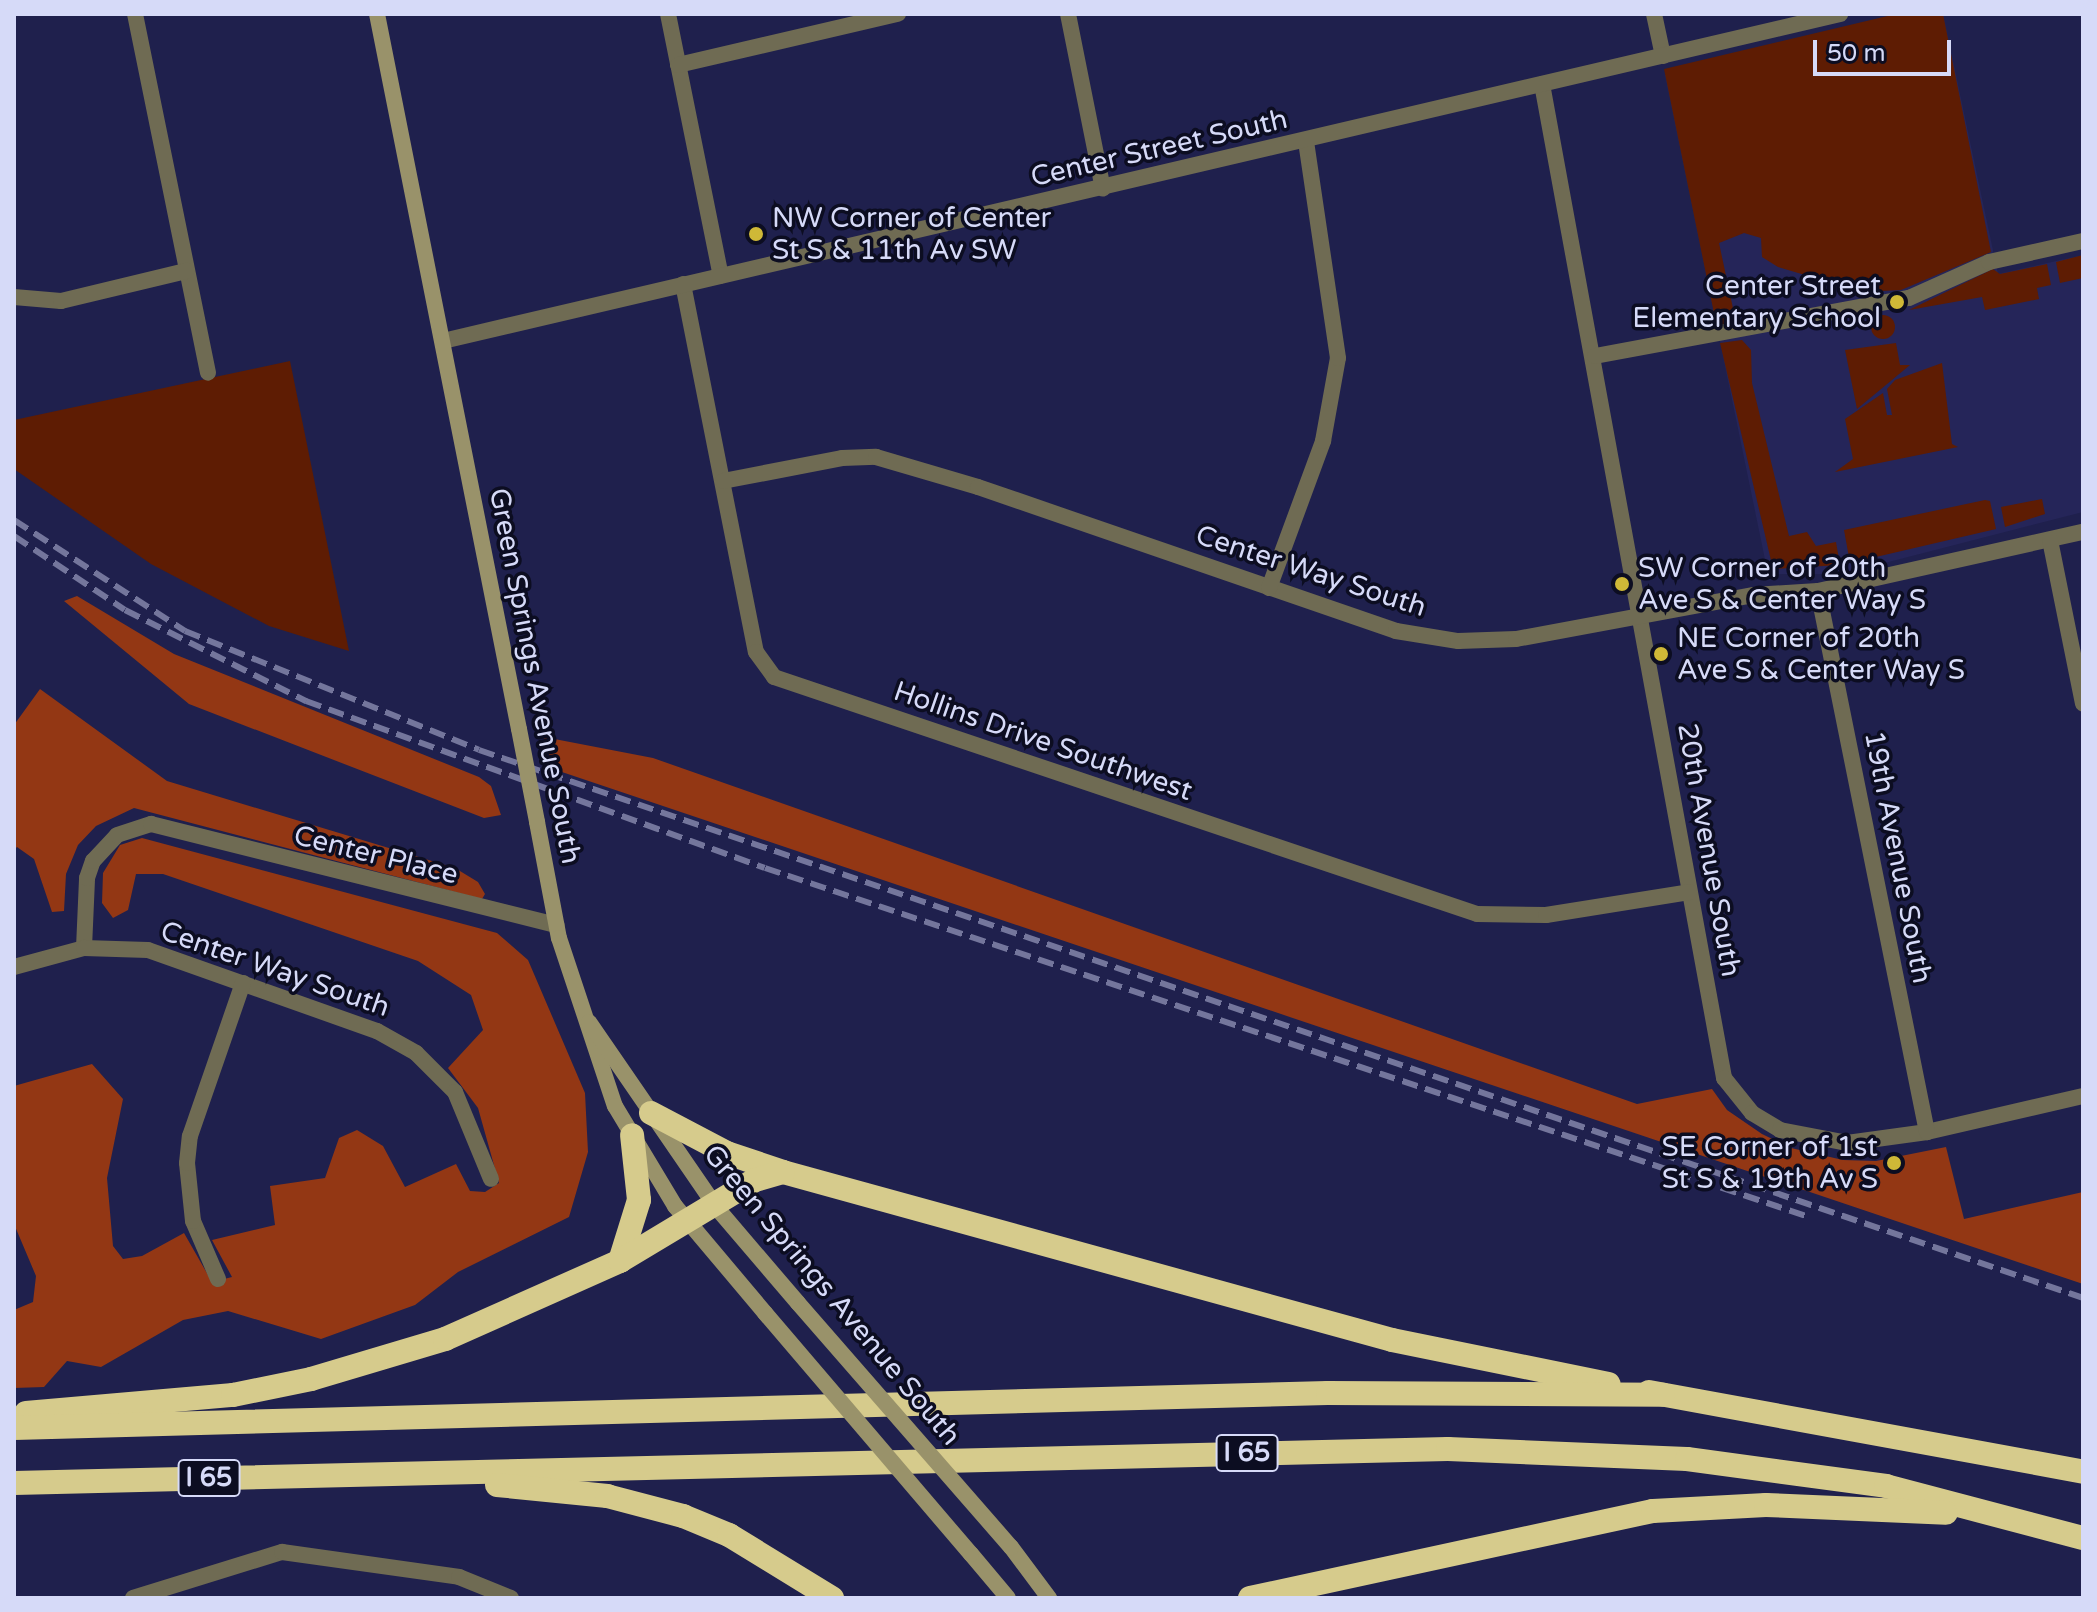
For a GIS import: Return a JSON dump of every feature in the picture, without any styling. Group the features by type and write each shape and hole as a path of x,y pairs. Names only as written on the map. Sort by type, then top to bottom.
{"highway":[{"path":"651,1113 727,1153 783,1172 1392,1340 1663,1395"},
{"path":"620,1261 639,1200 632,1135"},
{"path":"14,1414 233,1395 311,1379 445,1339 620,1261 689,1224 755,1180 783,1172"},
{"name":"I 65","path":"14,1428 1328,1393 1663,1395 2083,1472"},
{"name":"I 65","path":"14,1483 1448,1449 1687,1459 1886,1486 2083,1538"},
{"path":"403,1474 607,1496 683,1516 729,1535 832,1598"},
{"path":"1250,1598 1653,1511 1766,1505 1990,1515"}],"main road":[{"name":"Green Springs Avenue South","path":"377,14 557,925 595,1056 632,1135 689,1224 1008,1598"},
{"name":"Green Springs Avenue South","path":"585,1018 716,1207 1011,1547 1049,1598"}],"street":[{"path":"135,14 208,373"},
{"path":"668,14 721,276"},
{"path":"678,65 898,14"},
{"path":"1068,14 1103,189"},
{"path":"1654,14 1663,56"},
{"name":"Center Street South","path":"443,341 1103,189 1840,14"},
{"name":"20th Avenue South","path":"1542,84 1595,356 1724,1078 1752,1113 1780,1130 1847,1143 1927,1132"},
{"path":"1269,588 1327,427 1338,358 1306,141"},
{"path":"1595,356 1909,298 1989,262 2083,241"},
{"path":"14,297 61,301 186,271"},
{"name":"Hollins Drive Southwest","path":"683,284 756,652 774,677 1477,914 1546,915 1689,892"},
{"name":"Center Way South","path":"723,481 842,458 876,457 978,487 1396,631 1458,641 1516,639 1754,595 1818,591 2083,532"},
{"path":"2050,540 2083,704"},
{"name":"19th Avenue South","path":"1818,591 1927,1132"},
{"name":"Center Place","path":"84,948 87,878 104,845 117,835 151,824 557,925"},
{"name":"Center Way South","path":"14,967 84,948 148,950 356,1022 416,1053 455,1092 491,1179"},
{"path":"218,1279 193,1221 187,1163 195,1121 243,983"},
{"path":"1927,1132 2083,1096"},
{"path":"133,1598 282,1552 459,1577 511,1598"}],"shaded area":[{"path":"1896,14 1943,14 1991,252 1901,290 1862,292 1778,267 1762,257 1761,238 1744,233 1719,243 1737,327 1717,328 1664,69"},
{"name":"Center Street Elementary School","path":"1922,14 1943,14 1998,274 2083,255 2083,512 1842,574 1768,574 1665,75"},
{"path":"2083,255 2083,278 2060,283 2056,262"},
{"path":"2047,264 2051,285 2037,288 2039,299 1985,310 1982,297 1909,310 1993,269 2000,274"},
{"path":"1883,315 1891,319 1895,327 1891,335 1883,339 1875,335 1871,327 1875,319"},
{"path":"1742,340 1751,350 1752,383 1789,536 1785,537 1807,532 1816,546 1836,542 1840,565 1773,569 1720,343"},
{"path":"1896,343 1900,365 1910,365 1857,409 1845,350"},
{"path":"290,361 349,651 269,626 151,564 14,469 14,420"},
{"path":"1942,363 1952,444 1958,447 1835,472 1853,459 1845,419 1883,393 1887,415 1892,415 1887,389 1895,380"},
{"path":"2042,499 2045,514 2005,527 2001,507"},
{"path":"1990,501 1996,529 1850,563 1844,530"},
{"path":"77,596 174,654 479,777 491,786 501,815 484,818 189,704 64,601"},
{"path":"40,689 167,781 455,868 478,882 485,894 482,899 134,808 96,826 78,845 66,874 64,911 52,912 34,859 17,847 14,850 14,725"},
{"path":"544,737 653,758 1637,1104 1712,1089 1727,1110 1762,1134 1791,1148 1843,1160 1876,1161 1946,1147 1964,1219 2083,1192 2083,1284 553,769"},
{"path":"142,838 497,933 528,960 585,1093 588,1152 569,1217 458,1272 415,1305 321,1339 228,1311 183,1320 101,1367 67,1361 44,1387 14,1388 14,1310 33,1302 36,1276 14,1224 14,1086 92,1064 123,1099 107,1178 113,1246 123,1259 142,1256 184,1233 212,1282 232,1277 212,1240 275,1225 270,1186 325,1178 339,1138 357,1130 383,1146 405,1187 456,1164 470,1191 485,1192 499,1183 478,1108 448,1068 483,1030 471,995 418,961 163,874 136,874 128,910 113,918 102,903 103,873 120,845"}],"railway":[{"path":"14,520 185,631 479,750 2083,1298"},
{"path":"14,536 125,610 306,701 765,868 1806,1216"}],"place":[{"name":"NW Corner of Center St S & 11th Av SW","path":"756,234"},
{"name":"Center Street Elementary School","path":"1897,302"},
{"name":"SW Corner of 20th Ave S & Center Way S","path":"1622,584"},
{"name":"NE Corner of 20th Ave S & Center Way S","path":"1661,654"},
{"name":"SE Corner of 1st St S & 19th Av S","path":"1894,1163"}]}
